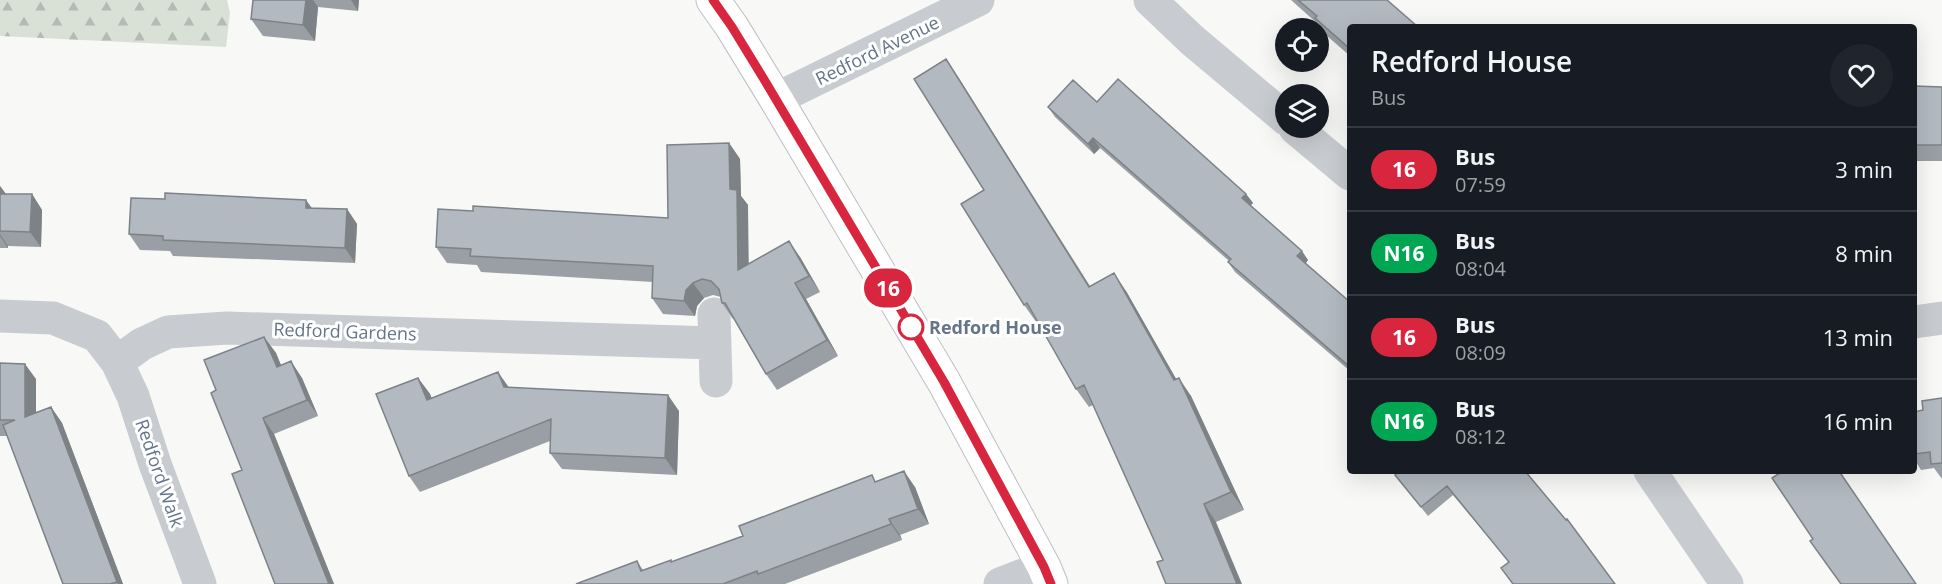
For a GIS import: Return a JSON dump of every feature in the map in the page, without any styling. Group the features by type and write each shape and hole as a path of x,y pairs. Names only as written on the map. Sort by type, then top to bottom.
{"main road":[{"path":"713,0 776,99 944,382 1047,575"}],"street":[{"name":"Redford Avenue","path":"776,99 978,0"},
{"path":"1150,0 1192,40 1275,110"},
{"path":"1307,138 1347,171"},
{"path":"0,316 53,318 97,336 117,362"},
{"path":"1917,322 1942,318"},
{"name":"Redford Gardens","path":"117,362 142,344 168,332 227,328 714,329 716,381"},
{"name":"Redford Walk","path":"117,362 133,396 155,464 200,584"},
{"path":"1652,474 1726,584"},
{"path":"1000,584 1047,575"}],"green space":[{"path":"0,0 227,0 230,13 226,47 0,36"}],"building":[{"path":"253,0 306,0 303,25 251,19"},
{"path":"1298,0 1387,0 1415,24 1347,24 1347,46 1329,30 1329,18 1315,18 1317,16"},
{"path":"946,59 1089,287 1114,273 1174,380 1179,378 1231,492 1204,504 1237,584 1166,584 1157,562 1163,560 1084,385 1076,389 1027,303 1024,305 961,204 984,190 914,79"},
{"path":"1118,79 1246,194 1242,198 1302,251 1297,256 1347,299 1347,364 1228,262 1231,259 1093,138 1088,144 1048,107 1073,80 1097,102"},
{"path":"1917,86 1942,87 1942,145 1917,145"},
{"path":"729,143 730,189 737,190 738,270 789,241 809,276 795,283 827,340 766,374 725,303 722,303 719,289 711,281 702,279 693,283 686,290 684,301 652,298 653,266 470,256 471,249 436,247 438,209 473,211 473,206 668,218 667,145"},
{"path":"165,193 306,200 306,208 347,209 345,248 163,240 163,236 129,234 131,198 165,199"},
{"path":"0,194 32,194 30,232 0,231"},
{"path":"264,337 277,367 291,361 307,400 263,418 329,584 275,584 232,474 242,470 211,393 216,390 204,360"},
{"path":"0,363 25,364 25,417 51,407 117,582 63,584 3,425 15,420 0,420"},
{"path":"498,372 504,387 668,395 665,458 550,453 551,419 409,476 376,394 418,378 427,400"},
{"path":"1942,398 1942,463 1931,464 1930,452 1917,454 1917,411 1923,410 1922,401"},
{"path":"904,471 918,509 889,519 891,524 758,574 757,571 723,584 576,584 637,561 641,571 671,560 671,562 743,536 739,526 872,475 875,482"},
{"path":"1528,474 1567,519 1615,584 1513,584 1501,568 1509,562 1447,486 1421,507 1395,475"},
{"path":"1778,474 1841,474 1916,584 1841,584 1810,541 1813,539 1772,478"}],"bus line":[{"name":"16","path":"713,0 765,81 944,382 1051,584"}],"place":[{"name":"Redford House","path":"911,327"}]}
